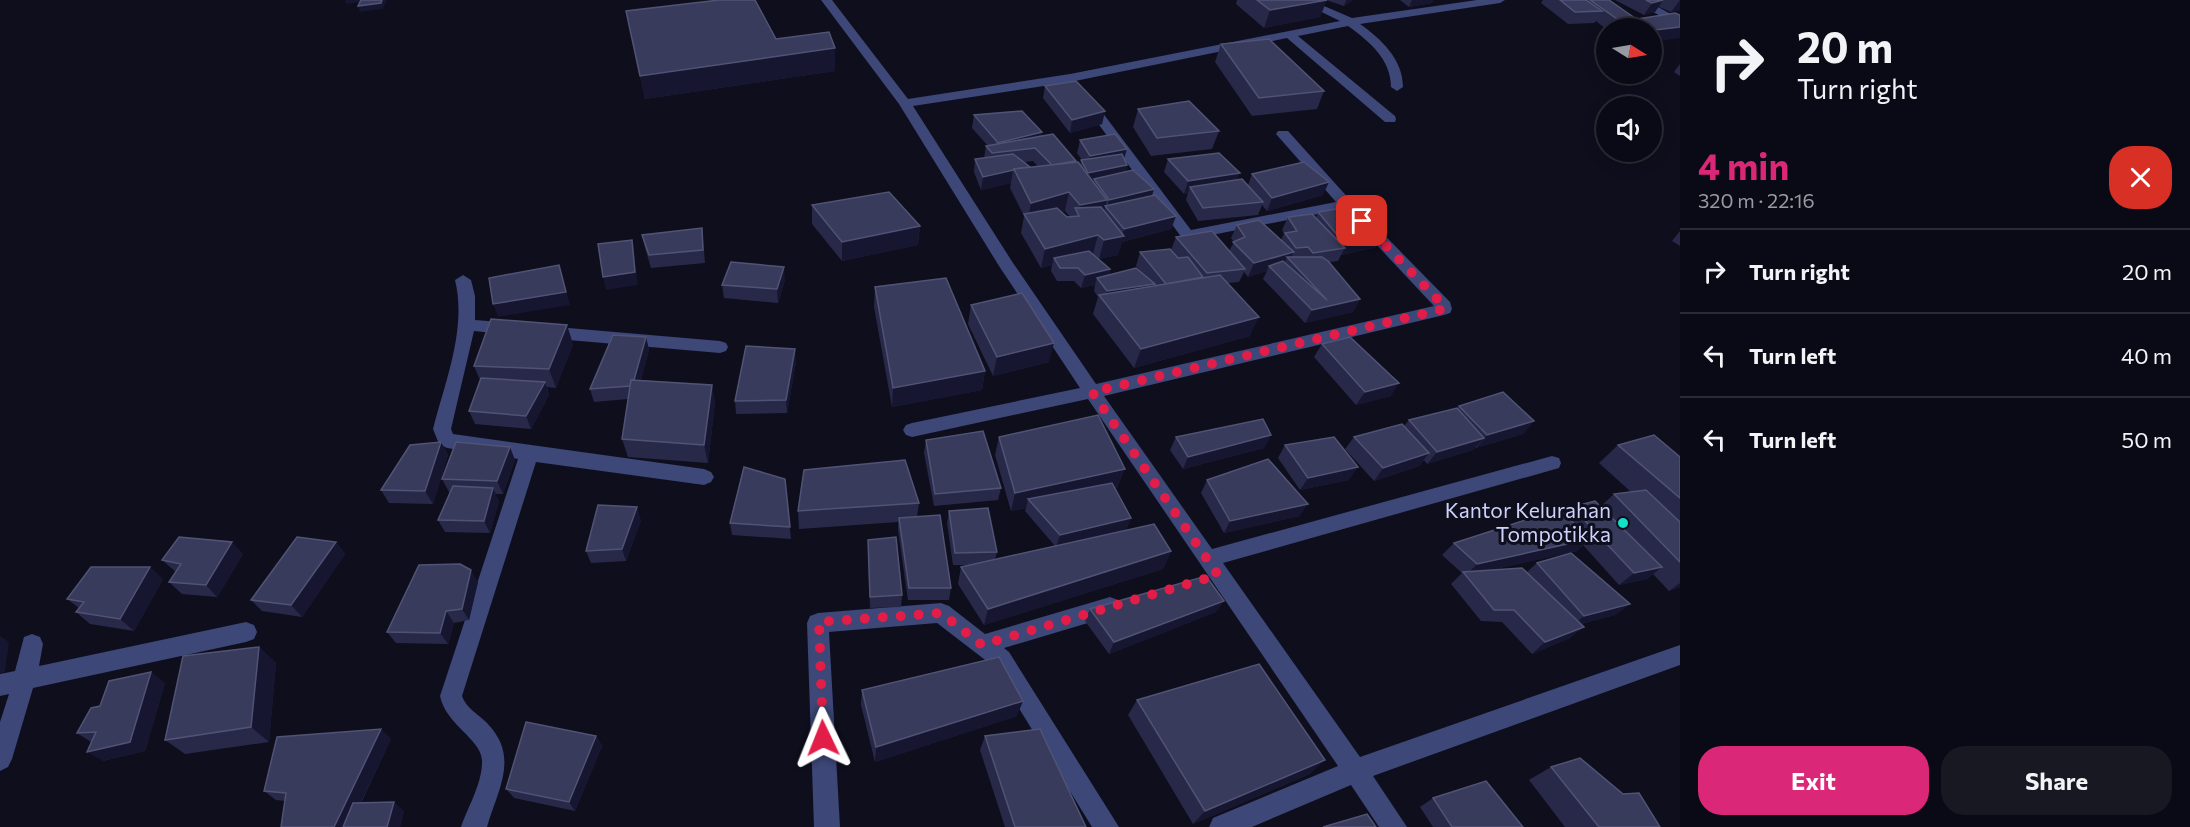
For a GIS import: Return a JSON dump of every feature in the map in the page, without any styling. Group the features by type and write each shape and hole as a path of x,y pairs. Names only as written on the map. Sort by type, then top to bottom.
{"street":[{"path":"826,0 905,103 1007,266 1092,392 1394,827"},
{"path":"1302,0 1311,6 1340,15 1387,54 1397,70 1399,78 1397,87"},
{"path":"1439,0 1450,8"},
{"path":"905,103 1070,78 1350,22 1500,0"},
{"path":"1637,0 1680,24"},
{"path":"1290,35 1390,119"},
{"path":"1070,78 1187,235 1346,204"},
{"path":"912,430 1092,392 1444,309 1444,306 1346,204 1283,134"},
{"path":"462,280 467,296 467,325 442,435 454,443 704,477"},
{"path":"467,325 720,347"},
{"path":"474,827 494,763 490,742 453,705 451,696 529,455"},
{"path":"1196,582 1213,567 1552,463"},
{"path":"982,645 1128,602"},
{"path":"827,827 819,622 941,613 1001,659 1107,827"},
{"path":"0,685 246,632"},
{"path":"0,759 25,679 32,644"},
{"path":"1222,827 1355,771 1680,655"}],"building":[{"path":"361,0 382,0 381,3 358,6"},
{"path":"719,0 755,0 776,39 829,32 835,48 640,76 626,11"},
{"path":"1257,0 1327,0 1270,10"},
{"path":"1560,0 1586,0 1602,11 1575,12"},
{"path":"1590,0 1609,0 1635,18 1616,18"},
{"path":"1646,0 1663,0 1652,3"},
{"path":"1675,13 1680,15 1680,27 1662,29 1662,18 1644,18"},
{"path":"1269,39 1324,91 1259,98 1221,44"},
{"path":"1076,81 1105,111 1072,120 1045,86"},
{"path":"1189,101 1219,131 1157,138 1138,109"},
{"path":"1022,111 1042,132 998,143 974,115"},
{"path":"1053,134 1076,161 1052,165 1035,148 992,153 986,146"},
{"path":"1115,134 1127,149 1090,156 1080,140"},
{"path":"1219,153 1240,173 1188,181 1168,159"},
{"path":"1013,154 1030,167 983,177 975,159"},
{"path":"1122,154 1127,165 1088,173 1081,160"},
{"path":"1078,162 1107,200 1080,205 1069,192 1031,203 1014,169"},
{"path":"1304,162 1329,182 1272,198 1252,174"},
{"path":"1133,170 1154,189 1109,200 1094,179"},
{"path":"1242,179 1263,202 1203,208 1190,187"},
{"path":"889,192 920,226 842,242 812,205"},
{"path":"1155,195 1176,216 1124,229 1105,206"},
{"path":"1101,207 1124,236 1104,240 1098,235 1045,249 1024,214 1057,208 1067,217 1079,216 1075,208"},
{"path":"1348,207 1382,235 1344,243 1318,212"},
{"path":"1312,214 1345,248 1313,253 1308,247 1296,248 1285,233 1297,231 1288,217"},
{"path":"1259,220 1294,252 1254,263 1233,242 1245,237 1237,225"},
{"path":"702,228 703,250 649,255 642,235"},
{"path":"1212,231 1245,269 1207,273 1176,237"},
{"path":"632,240 635,272 603,277 598,244"},
{"path":"1170,249 1178,258 1188,257 1203,277 1166,284 1140,252"},
{"path":"1089,251 1110,269 1085,275 1078,268 1060,268 1054,258"},
{"path":"1287,257 1322,257 1360,299 1312,310 1269,266 1283,261 1327,300"},
{"path":"731,262 784,267 777,289 722,285"},
{"path":"559,265 566,292 493,304 489,278"},
{"path":"1136,268 1155,284 1107,291 1097,278"},
{"path":"1220,275 1259,317 1141,349 1099,295"},
{"path":"946,278 985,371 893,388 875,287"},
{"path":"1022,293 1054,343 997,357 971,305"},
{"path":"491,319 567,325 549,369 474,366"},
{"path":"613,335 646,337 634,380 631,380 630,386 590,389"},
{"path":"1350,337 1399,383 1365,392 1322,344"},
{"path":"746,346 795,349 786,400 735,401"},
{"path":"481,378 545,382 526,416 469,411"},
{"path":"631,380 712,385 704,445 622,439"},
{"path":"1503,392 1534,421 1487,435 1459,406"},
{"path":"1457,408 1484,438 1437,452 1409,420"},
{"path":"1098,415 1125,469 1015,493 999,437"},
{"path":"1263,419 1271,435 1188,457 1176,437"},
{"path":"1402,424 1429,453 1383,468 1354,437"},
{"path":"983,431 1001,488 935,494 926,440"},
{"path":"1654,435 1680,457 1680,498 1618,445"},
{"path":"1334,437 1358,467 1308,478 1285,445"},
{"path":"441,442 425,491 381,490 410,445"},
{"path":"456,442 510,447 497,481 442,479"},
{"path":"1268,459 1308,504 1230,521 1207,480"},
{"path":"905,460 919,503 798,511 804,470"},
{"path":"744,467 785,479 790,527 730,523"},
{"path":"1112,483 1131,518 1060,535 1028,499"},
{"path":"453,486 493,488 484,521 438,520"},
{"path":"1646,490 1680,522 1680,562 1614,494"},
{"path":"1595,501 1662,567 1634,573 1572,507"},
{"path":"598,505 637,507 622,549 586,551"},
{"path":"988,508 997,552 955,553 949,511"},
{"path":"1559,509 1590,539 1477,564 1454,543"},
{"path":"940,515 951,588 909,588 899,518"},
{"path":"1154,524 1171,551 988,609 961,567"},
{"path":"179,537 232,542 206,585 169,582 181,564 162,560"},
{"path":"297,537 336,542 291,605 251,600"},
{"path":"896,537 902,595 870,597 868,540"},
{"path":"1571,553 1630,604 1584,616 1537,563"},
{"path":"460,564 471,570 462,609 446,611 440,633 387,632 419,565"},
{"path":"91,567 150,567 120,619 76,612 84,602 67,599"},
{"path":"1522,568 1584,627 1545,642 1514,610 1494,610 1463,572"},
{"path":"1206,576 1224,601 1114,642 1090,609"},
{"path":"259,647 251,727 165,740 183,656"},
{"path":"999,657 1023,701 876,747 862,690"},
{"path":"1259,664 1325,760 1205,811 1137,700"},
{"path":"151,672 130,742 87,752 96,732 77,733 91,708 100,706 109,681"},
{"path":"526,722 596,736 569,802 506,789"},
{"path":"381,729 334,827 281,827 286,793 264,791 277,737"},
{"path":"1040,729 1086,827 1015,827 985,736"},
{"path":"1580,758 1623,794 1639,793 1660,827 1599,827 1551,767"},
{"path":"1486,781 1523,827 1452,827 1433,798"},
{"path":"394,802 387,827 343,827 353,803"},
{"path":"1367,814 1376,827 1323,827"}],"place":[{"name":"Kantor Kelurahan Tompotikka","path":"1623,523"}],"route":[{"path":"823,738 819,622 941,613 982,645 1218,575 1092,392 1442,311 1444,306 1362,221"}]}
